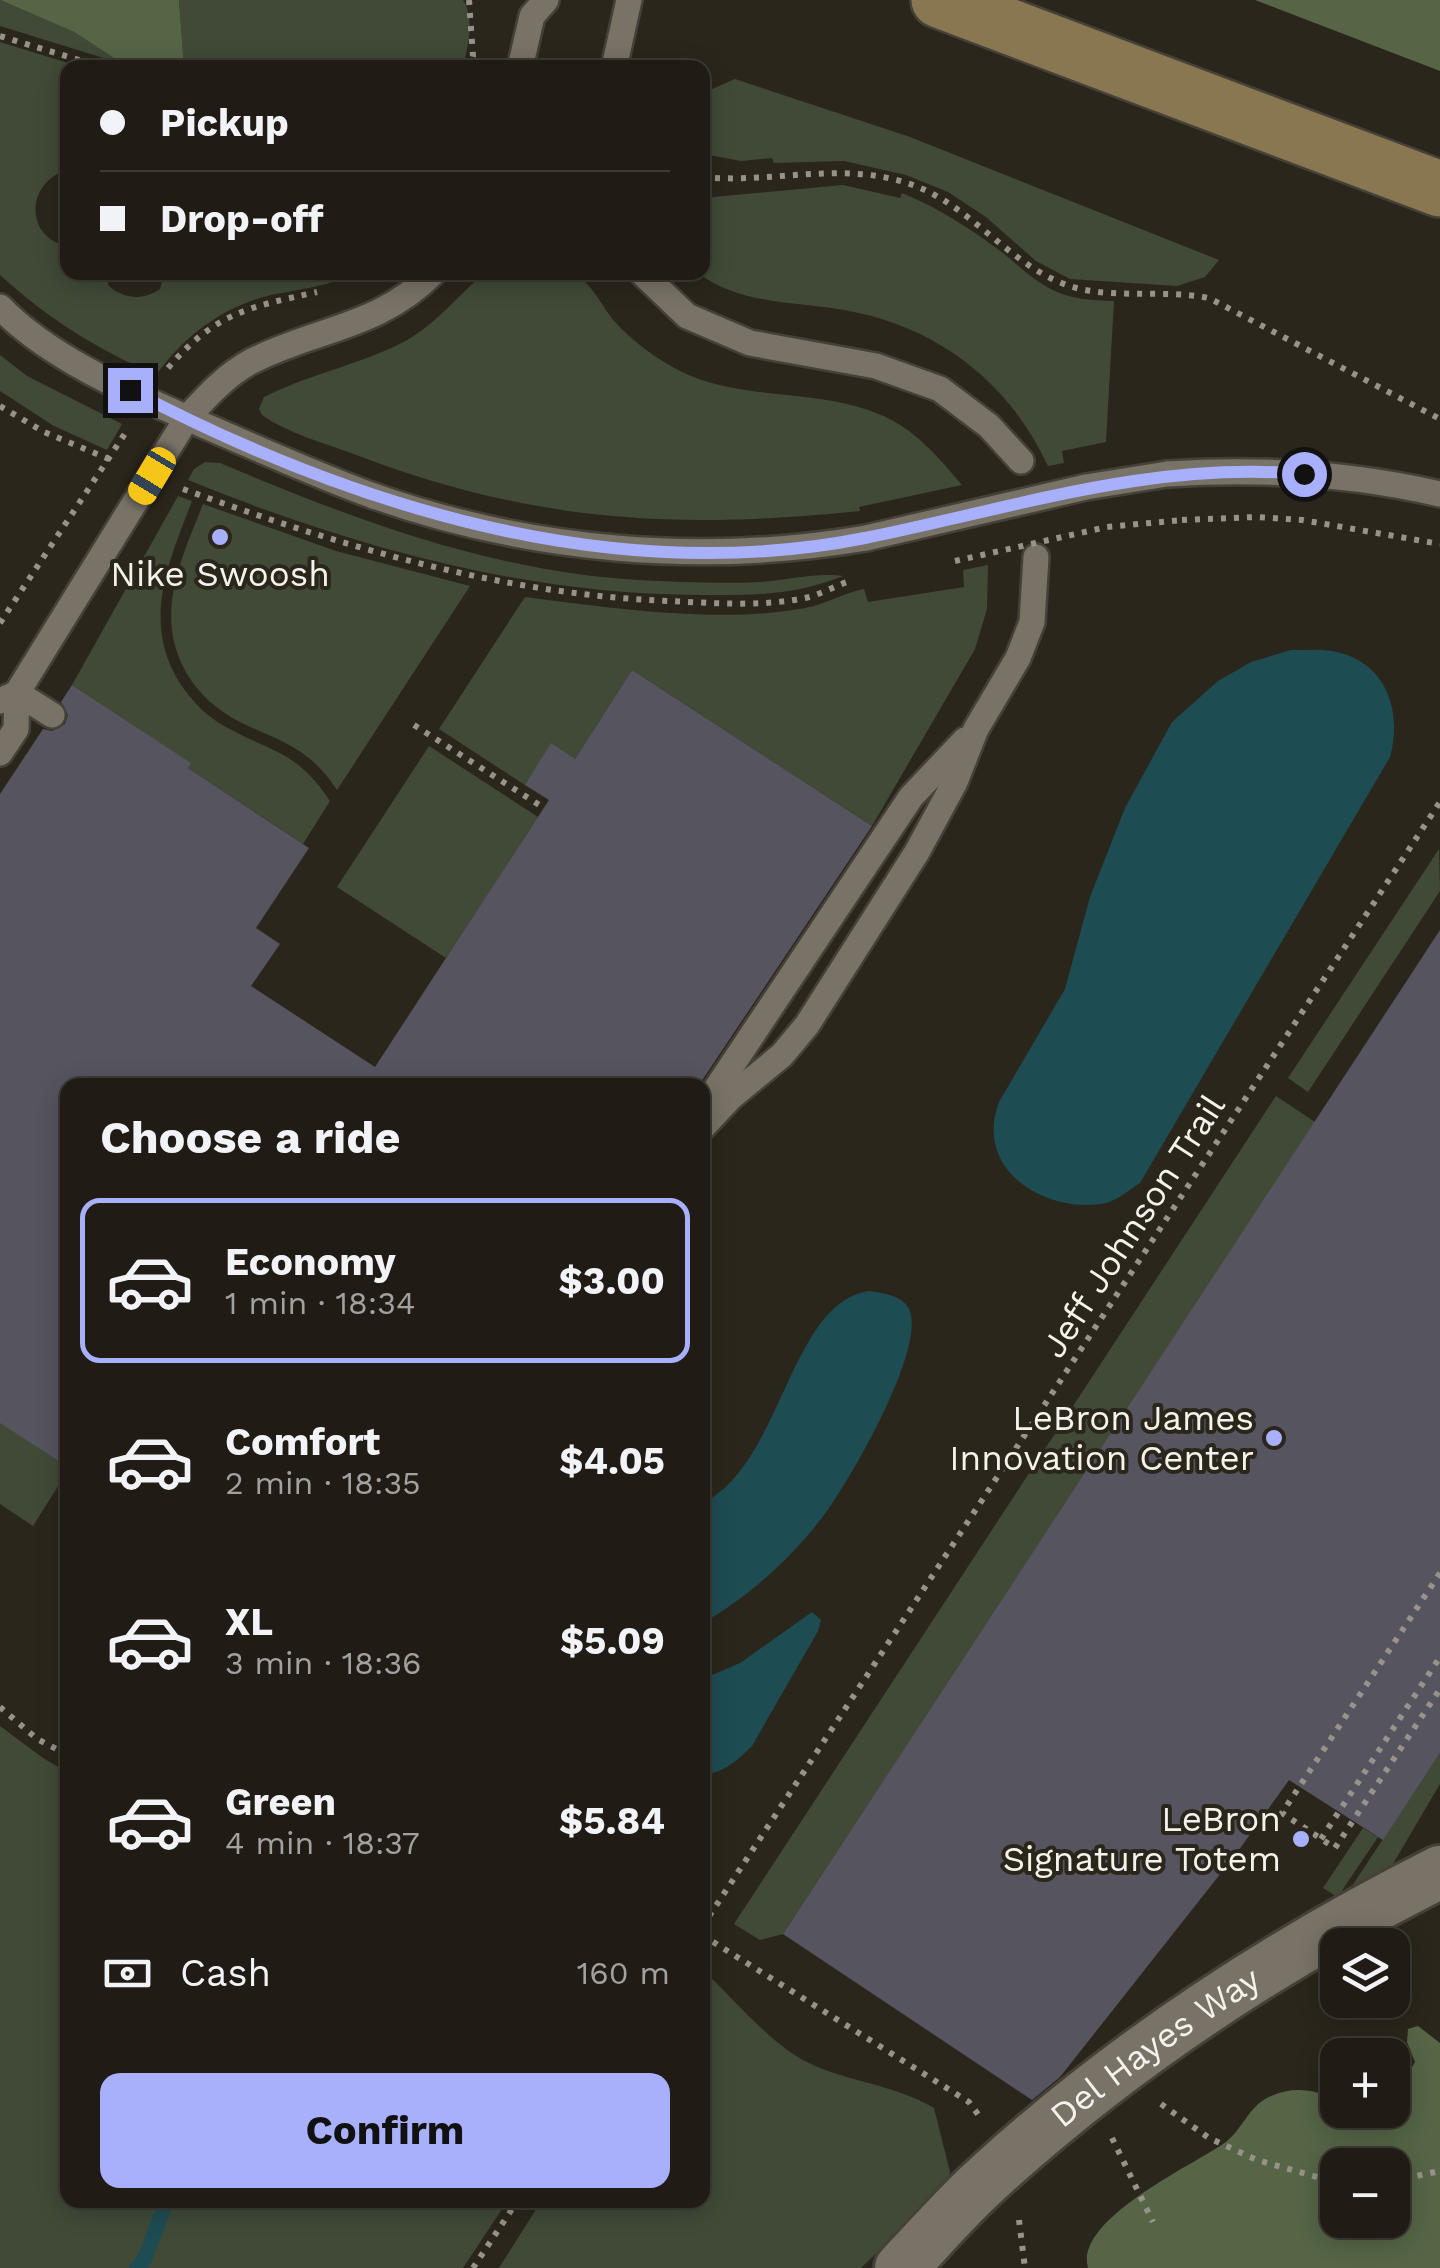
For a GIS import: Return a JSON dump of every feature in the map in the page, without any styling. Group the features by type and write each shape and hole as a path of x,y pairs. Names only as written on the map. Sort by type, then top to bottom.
{"main road":[{"path":"939,0 1440,190"}],"street":[{"name":"Del Hayes Way","path":"902,2268 984,2181 1102,2082 1261,1971 1440,1872"}],"lane":[{"path":"522,60 532,16 546,0"},
{"path":"616,60 629,0"},
{"path":"0,753 16,730 9,697 187,418 217,385 250,362 380,314 426,280"},
{"path":"649,280 687,316 750,343 876,366 940,389 990,426 1021,461"},
{"path":"0,307 54,350 187,418 374,496 509,533 580,544 712,552 808,546 866,538 1086,487 1167,474 1274,471 1391,482 1440,494"},
{"path":"710,1120 782,1055 806,1025 916,852 955,782 976,729 1018,658 1032,622 1036,558"},
{"path":"9,697 52,716"},
{"path":"710,1098 822,930 856,864 911,797 976,729"}],"path":[{"path":"469,0 472,60"},
{"path":"0,36 79,60"},
{"path":"710,176 758,178 836,171 905,182 958,208 1034,270 1060,282 1084,290 1182,292 1209,298 1440,420"},
{"path":"0,406 44,432 126,466"},
{"path":"953,561 1108,527 1256,517 1349,525 1440,544"},
{"path":"414,725 544,808"},
{"name":"Jeff Johnson Trail","path":"710,1919 1440,802"},
{"path":"1440,1573 1282,1813 1336,1848 1440,1689"},
{"path":"1321,1839 1440,1657"},
{"path":"0,1707 37,1739 60,1751"},
{"path":"710,1936 969,2102 1008,2162"},
{"path":"1102,2082 1257,2160 1320,2178"},
{"path":"1102,2082 1153,2222"},
{"path":"1410,2177 1440,2171"},
{"path":"472,2268 513,2208"}],"green space":[{"path":"0,0 74,32 117,60 110,60 0,26"},
{"path":"0,0 179,0 183,60 117,60 74,32"},
{"path":"179,0 463,0 469,16 464,60 183,60"},
{"path":"1255,0 1440,0 1440,71"},
{"path":"0,42 60,61 60,173 44,186 36,209 43,232 60,244 60,280 108,280 108,285 133,297 160,289 162,280 339,280 253,300 221,315 192,335 156,375 74,332 0,275"},
{"path":"735,79 910,137 1219,260 1205,277 1177,286 1070,279 1036,261 986,217 948,192 906,175 844,161 774,163 772,158 741,161 710,155 710,90"},
{"path":"843,185 900,198 902,193 967,227 1053,290 1075,298 1114,301 1106,442 1062,451 1064,463 1048,466 1013,408 966,362 939,344 878,318 750,296 710,280 710,197"},
{"path":"477,280 582,280 630,337 682,372 738,389 827,400 883,416 923,443 962,485 859,507 860,511 793,517 729,520 606,515 485,495 423,478 309,438 262,415 259,409 264,397 374,355 430,324"},
{"path":"0,355 27,376 122,424 107,450 54,426 0,391"},
{"path":"205,462 220,463 424,540 529,566 583,575 684,582 843,576 790,591 720,595 635,593 504,576 312,526 188,480 194,469"},
{"path":"178,496 192,501 162,593 162,639 169,662 181,685 207,714 295,762 330,801 303,844 72,685"},
{"path":"203,504 336,551 470,586 337,790 305,755 216,707 187,674 177,652 171,609 179,567"},
{"path":"988,565 987,609 975,649 872,826 632,670 575,759 525,785 439,729 525,597 665,613 772,613 813,606 864,589 868,602 964,587 963,570"},
{"path":"429,746 538,817 446,958 337,887"},
{"path":"1439,849 1440,891 1308,1092 1288,1078"},
{"path":"1276,1096 1315,1122 783,1934 760,1940 734,1924"},
{"path":"60,1281 60,1483 33,1526 0,1504 0,1371"},
{"path":"0,1726 60,1768 60,2208 503,2208 463,2268 0,2268"},
{"path":"1440,1753 1440,1784 1377,1891 1345,1902 1323,1888 1363,1828 1378,1837 1341,1892 1346,1895"},
{"path":"710,1977 795,2055 934,2108 950,2172 946,2186 861,2268 499,2268 537,2208 710,2208"},
{"path":"1418,2026 1440,2043 1440,2268 1088,2268 1088,2250 1116,2213 1223,2144 1256,2106 1271,2096 1305,2090 1320,2094 1320,2128 1410,2128 1410,2071 1415,2062 1408,2029"}],"water":[{"path":"1291,650 1327,650 1350,656 1377,676 1386,689 1394,721 1390,757 1140,1183 1106,1203 1060,1202 1039,1194 1020,1182 996,1148 994,1126 999,1102 1065,989 1090,897 1125,808 1172,722 1218,681 1251,662"},
{"path":"869,1291 891,1296 909,1309 912,1327 897,1381 884,1412 827,1511 786,1559 710,1619 710,1498 730,1483 751,1455 802,1353 842,1302"},
{"path":"812,1612 821,1620 752,1746 730,1765 710,1774 710,1676 740,1663"}],"building":[{"path":"632,670 872,826 704,1078 60,1078 60,1462 0,1423 0,794 43,729 52,731 65,724 68,715 61,702 72,685 191,763 188,768 309,848 256,928 280,944 251,986 375,1067 549,800 525,785 551,743 575,759"},
{"name":"LeBron James Innovation Center","path":"1440,930 1440,1753 1383,1840 1289,1780 1236,1854 1060,2077 1032,2100 783,1934"}],"waterway":[{"path":"137,2268 145,2258 164,2208"}],"place":[{"name":"Nike Swoosh","path":"220,537"},
{"name":"LeBron James Innovation Center","path":"1274,1438"},
{"name":"LeBron Signature Totem","path":"1301,1839"}],"route":[{"path":"130,390 374,496 509,533 648,549 712,552 823,545 1086,487 1167,474 1304,474"}]}
